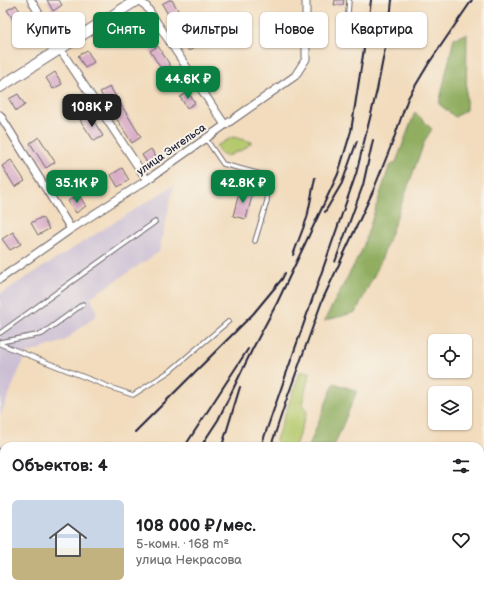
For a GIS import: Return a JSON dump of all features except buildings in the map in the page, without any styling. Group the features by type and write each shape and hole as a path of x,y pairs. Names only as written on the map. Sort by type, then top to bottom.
{"main road":[{"path":"0,87 137,0"}],"street":[{"path":"31,0 60,49 147,180"},
{"path":"137,0 146,6 224,125"},
{"name":"улица Энгельса","path":"0,279 71,229 147,180 295,76 306,59 306,0"},
{"path":"0,115 71,229"}],"lane":[{"path":"348,12 349,0"},
{"path":"206,138 223,164 268,176 267,201 255,241"},
{"path":"0,333 155,222"},
{"path":"0,343 42,334 83,304"},
{"path":"0,343 105,386 132,395 170,371 229,321"}],"shaded area":[{"path":"174,185 159,252 91,297 97,315 64,341 26,354 0,416 0,294"}],"green space":[{"path":"467,34 466,110 455,117 439,104 454,38"},
{"path":"415,112 432,129 425,140 380,263 356,312 324,321 362,250 389,167 396,162"},
{"path":"233,137 252,142 244,149 227,156 221,154 216,146"},
{"path":"300,372 310,372 302,404 307,412 296,442 278,442 276,440"},
{"path":"334,383 357,391 336,442 311,442"}],"railway":[{"path":"204,442 218,420 277,303 338,174 351,131 371,0"},
{"path":"262,442 356,174 377,90 389,28 392,0"},
{"path":"272,442 322,301 373,191 408,98 429,63 472,0"},
{"path":"335,262 363,185 373,140"},
{"path":"325,212 342,183 357,141"},
{"path":"293,255 307,218 315,178"},
{"path":"135,432 253,314 282,279 285,273"},
{"path":"188,442 248,349"},
{"path":"223,442 240,387"}]}
